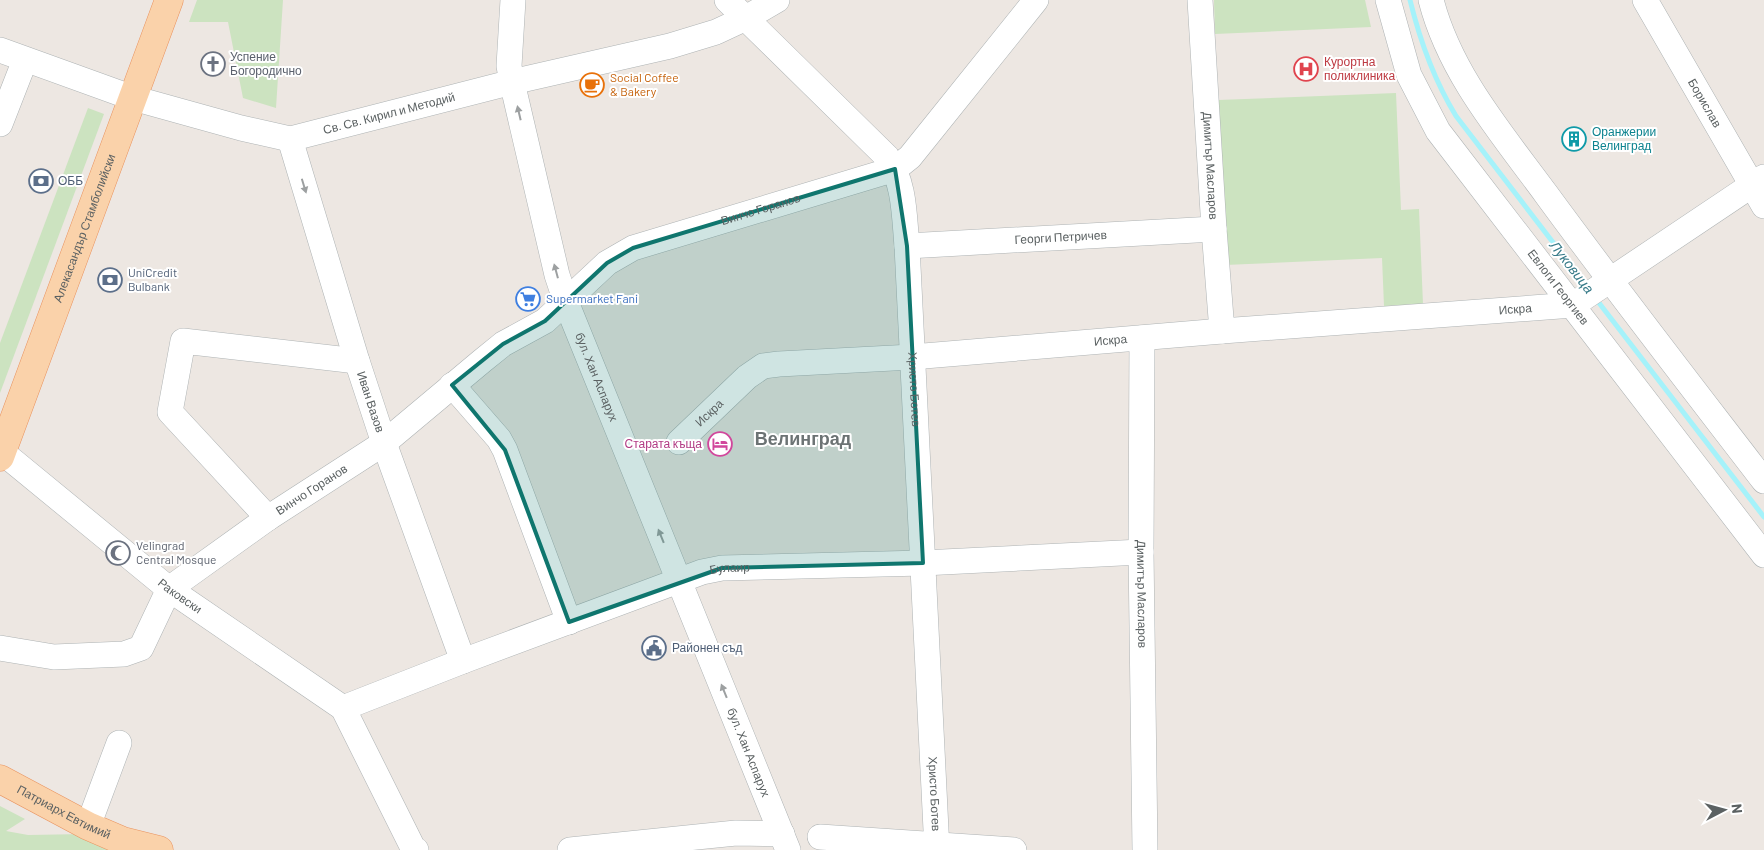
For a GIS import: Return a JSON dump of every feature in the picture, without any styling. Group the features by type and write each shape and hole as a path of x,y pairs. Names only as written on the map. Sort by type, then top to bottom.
{"main road":[{"name":"Алекасандър Стамболийски","path":"3,441 134,98 169,0"},
{"name":"Патриарх Евтимий","path":"0,778 88,826 122,840 159,850"}],"street":[{"name":"бул. Хан Аспарух","path":"513,0 510,66 512,82 557,275 566,302 785,842"},
{"name":"Христо Ботев","path":"726,0 887,157 895,169 901,189 907,246 937,848"},
{"name":"Св. Св. Кирил и Методий","path":"0,50 134,98 241,128 290,139 512,82 670,46 716,32 746,18 777,0"},
{"name":"Винчо Горанов","path":"169,589 268,518 384,443 503,344 545,321 607,263 633,248 895,169 910,156 1036,0"},
{"name":"Димитър Масларов","path":"1200,0 1222,331"},
{"name":"Евлоги Георгиев","path":"1388,0 1409,75 1438,131 1764,555"},
{"path":"1431,0 1448,45 1471,91 1609,281 1764,481"},
{"name":"Борислав","path":"1645,0 1757,181 1764,206"},
{"path":"0,124 25,60"},
{"name":"Иван Вазов","path":"290,139 357,361 384,443 463,661"},
{"path":"1573,305 1757,181"},
{"name":"Георги Петричев","path":"907,246 1214,229"},
{"name":"Искра","path":"679,442 746,377 763,366 912,357 1222,331 1573,305"},
{"name":"Димитър Масларов","path":"1142,338 1145,850"},
{"path":"268,518 170,412 183,341 357,361"},
{"path":"452,386 499,439 505,450 569,622"},
{"name":"Раковски","path":"3,441 169,589 343,708"},
{"name":"Булаир","path":"343,708 702,572 722,568 923,563 1142,552"},
{"path":"0,648 54,657 124,654 141,648 169,589"},
{"path":"343,708 413,848 416,850"},
{"path":"88,826 119,743"},
{"path":"570,850 736,833 785,842"},
{"path":"820,837 937,848 1014,850"}],"highlighted area":[{"path":"895,169 907,246 923,563 722,568 569,622 505,450 452,385 503,344 545,321 607,263 633,248"}],"green space":[{"path":"197,0 283,0 276,108 243,98 228,22 189,22"},
{"path":"1214,0 1365,0 1371,27 1215,34"},
{"path":"1396,93 1401,210 1419,209 1423,304 1384,306 1382,258 1225,265 1218,100"},
{"path":"88,108 104,114 0,393 0,343"},
{"path":"0,806 25,819 6,831 28,835 85,834 137,850 0,850"}],"waterway":[{"name":"Луковица","path":"1410,0 1428,60 1456,116 1588,288"},
{"name":"Луковица","path":"1596,299 1764,517"}],"place":[{"name":"Успение Богородично","path":"213,64"},
{"name":"Курортна поликлиника","path":"1306,69"},
{"name":"Social Coffee & Bakery","path":"592,85"},
{"name":"Оранжерии Велинград","path":"1574,139"},
{"name":"ОББ","path":"41,181"},
{"name":"UniCredit Bulbank","path":"110,280"},
{"name":"Supermarket Fani","path":"528,299"},
{"name":"Старата къща","path":"720,444"},
{"name":"Velingrad Central Mosque","path":"118,553"},
{"name":"Районен съд","path":"654,648"}],"district":[{"name":"Велинград","path":"803,439"}]}
